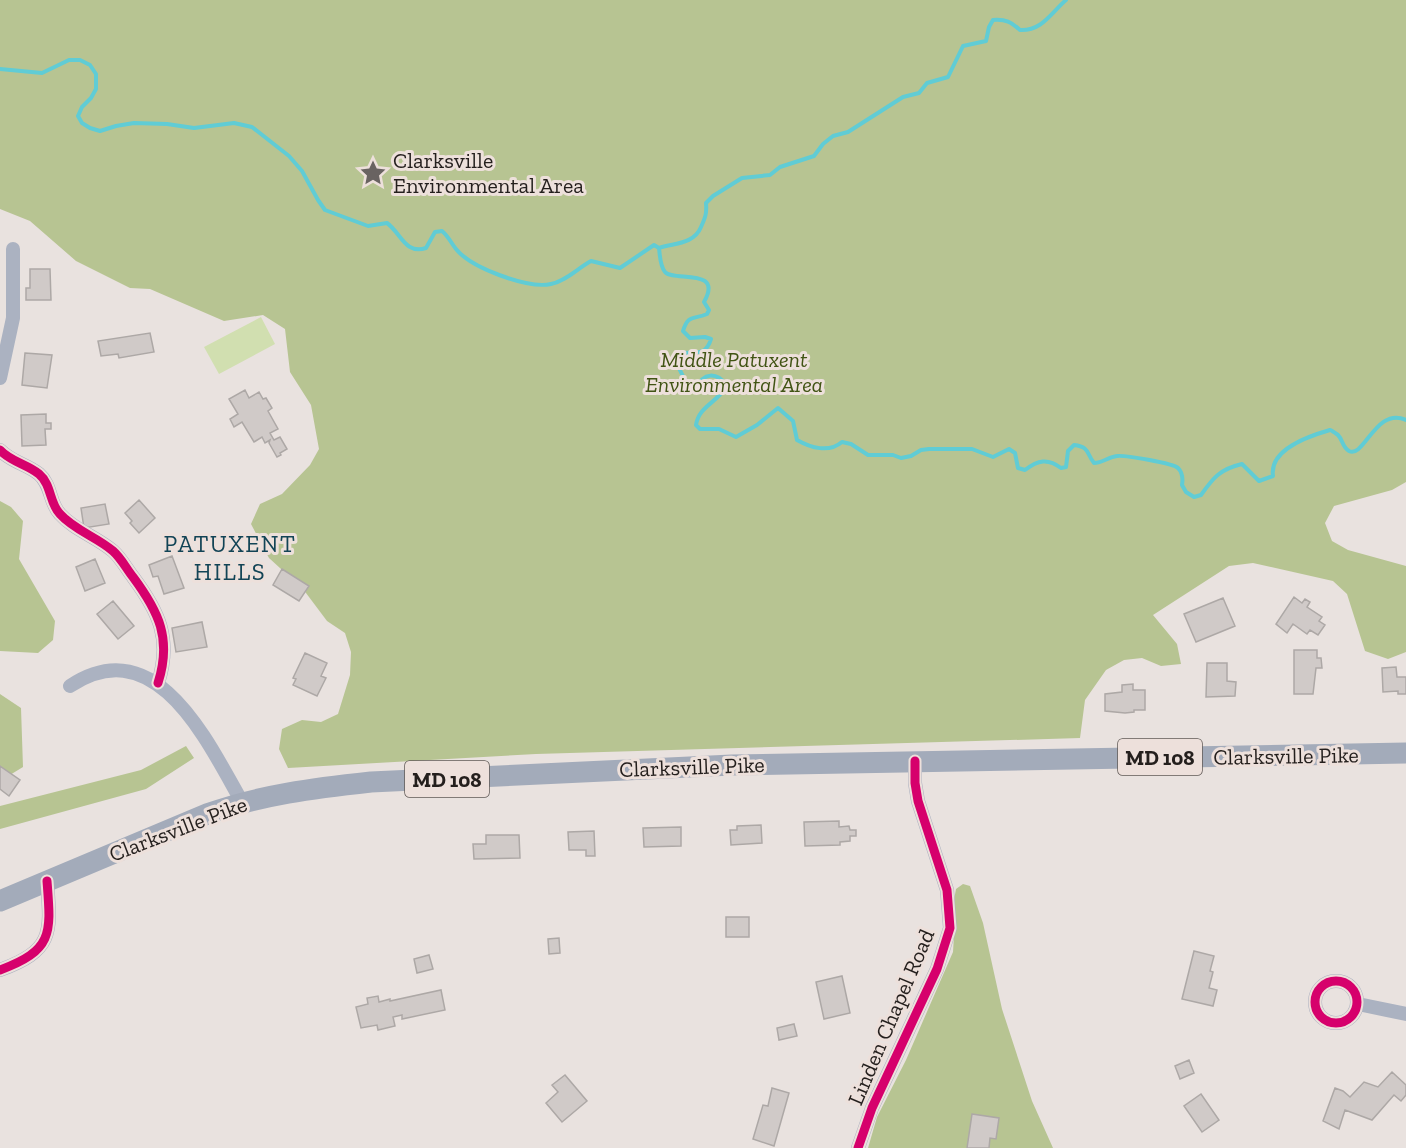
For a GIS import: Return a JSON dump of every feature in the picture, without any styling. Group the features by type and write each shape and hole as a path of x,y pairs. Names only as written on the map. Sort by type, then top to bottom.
{"main road":[{"name":"Clarksville Pike","path":"0,901 207,814 242,802 326,787 371,782 732,765 1406,753"}],"street":[{"path":"0,378 13,318 13,249"},
{"path":"0,450 9,459 32,469 41,476 47,484 57,512 65,520 112,550 142,590 154,609 161,627 164,663 158,683"},
{"path":"70,686 86,675 106,670 133,673 158,683 170,692 189,714 242,802"},
{"name":"Linden Chapel Road","path":"858,1148 872,1108 937,969 950,928 947,890 918,801 915,761"},
{"path":"0,970 33,955 46,935 50,922 47,881"},
{"path":"1358,1004 1406,1014"}],"green space":[{"name":"Middle Patuxent Environmental Area","path":"0,0 1406,0 1406,482 1392,490 1334,506 1325,523 1332,541 1348,550 1406,566 1406,652 1388,659 1365,651 1347,594 1333,581 1253,563 1229,566 1153,615 1177,644 1181,664 1161,666 1142,658 1124,660 1106,670 1085,700 1080,738 536,754 288,768 279,749 282,729 302,720 321,722 338,714 350,675 351,652 345,633 327,621 303,589 269,558 251,524 260,504 282,494 310,465 319,449 311,405 290,372 285,329 263,315 224,321 150,289 130,288 76,261 30,221 0,209"},
{"path":"261,317 275,344 219,374 204,347"},
{"path":"0,501 11,507 23,521 19,559 55,621 53,640 38,653 0,651"},
{"path":"0,694 21,708 23,767 0,781"},
{"path":"186,746 194,758 146,789 0,829 0,806 141,770"},
{"path":"963,884 970,886 983,923 1002,1009 1032,1101 1053,1148 868,1148 877,1117 906,1060 953,952 954,900 956,889"}],"building":[{"path":"30,269 50,269 51,300 26,300 26,288 30,288"},
{"path":"150,333 154,352 119,358 118,354 101,356 98,341"},
{"path":"25,353 52,355 47,388 22,385"},
{"path":"245,390 249,398 259,392 272,408 268,411 278,429 270,433 274,440 280,437 287,449 280,453 281,455 277,457 269,443 270,440 265,443 262,437 254,442 242,422 234,427 230,419 238,414 229,399"},
{"path":"46,414 46,423 51,423 51,429 45,429 46,445 22,446 21,415"},
{"path":"139,500 155,518 139,533 125,513"},
{"path":"105,504 109,524 84,528 81,508"},
{"path":"172,556 184,588 164,594 158,576 153,577 149,565"},
{"path":"95,559 105,583 85,591 76,567"},
{"path":"282,569 309,586 299,601 273,585"},
{"path":"1294,597 1302,603 1305,599 1310,602 1307,607 1322,617 1319,621 1325,625 1318,635 1310,630 1307,634 1293,624 1287,633 1276,624"},
{"path":"1223,598 1235,626 1196,642 1184,614"},
{"path":"113,601 134,626 118,639 97,614"},
{"path":"202,622 207,647 176,652 172,628"},
{"path":"1294,650 1317,650 1317,658 1321,658 1322,668 1316,668 1313,694 1294,694"},
{"path":"305,653 327,663 321,676 326,678 317,696 293,685 296,679 293,678"},
{"path":"1207,663 1227,663 1227,681 1236,682 1235,696 1206,697"},
{"path":"1396,667 1397,677 1406,677 1406,694 1398,694 1398,691 1383,692 1382,668"},
{"path":"1133,684 1133,690 1145,690 1145,710 1125,713 1105,711 1105,694 1122,692 1122,685"},
{"path":"0,766 20,780 9,796 0,789"},
{"path":"839,821 839,827 849,826 850,830 856,830 856,836 850,836 850,841 840,842 840,845 805,846 804,822"},
{"path":"761,825 762,843 731,845 730,830 737,830 737,826"},
{"path":"681,827 681,846 644,847 643,828"},
{"path":"594,831 595,856 586,856 586,850 569,850 568,832"},
{"path":"486,835 519,835 520,858 474,859 473,844 486,844"},
{"path":"726,917 749,917 749,937 726,937"},
{"path":"559,938 560,953 549,954 548,939"},
{"path":"1194,951 1214,956 1209,988 1217,990 1213,1006 1182,999"},
{"path":"429,955 433,969 417,973 414,959"},
{"path":"842,976 850,1013 824,1019 816,982"},
{"path":"441,990 445,1010 402,1019 402,1015 393,1017 395,1026 378,1030 377,1025 361,1028 356,1007 368,1004 367,998 378,996 379,1002 390,999 390,1001"},
{"path":"794,1024 797,1036 779,1040 777,1028"},
{"path":"1189,1060 1194,1073 1180,1079 1175,1066"},
{"path":"1392,1072 1406,1085 1406,1095 1401,1101 1394,1095 1372,1120 1345,1110 1339,1129 1323,1121 1335,1088 1350,1097 1364,1082 1378,1087"},
{"path":"565,1075 587,1101 562,1122 546,1103 558,1092 552,1085"},
{"path":"772,1088 789,1093 774,1146 753,1139 763,1105 768,1106"},
{"path":"1201,1094 1219,1120 1202,1132 1184,1106"},
{"path":"972,1114 999,1118 996,1139 990,1138 989,1148 967,1148"}],"waterway":[{"path":"659,248 694,237 705,218 706,203 742,178 770,175 780,167 814,156 833,136 848,132 903,97 919,93 927,83 948,77 963,46 986,41 993,20 1005,21 1020,30 1028,30 1040,25 1066,0"},
{"path":"0,69 42,73 69,60 80,60 90,65 96,74 96,89 78,116 82,123 100,131 134,123 194,128 234,123 252,127 289,156 302,171 325,210 368,226 387,223 408,246 413,248 426,248 435,232 442,231 463,256 500,276 541,285 551,284 567,277 591,261 620,268 654,245 659,248 661,264 665,272 670,275 703,280 707,284 708,291 704,302 709,310 707,314 689,320 683,331 690,338 711,339 709,344 703,351 681,353 676,358 688,387 697,388 703,379 710,376 719,378 726,385 698,418 696,425 700,429 719,429 736,437 757,425 778,408 793,421 797,440 814,447 826,448 842,442 851,444 868,455 893,455 901,458 929,449 972,449 993,457 1009,449 1015,453 1018,468 1025,470 1043,461 1061,468 1066,467 1068,451 1074,445 1085,449 1094,463 1121,456 1174,466 1181,472 1182,485 1186,492 1194,497 1201,495 1213,479 1234,466 1242,464 1259,481 1273,476 1273,467 1277,458 1292,445 1312,436 1331,430 1338,435 1349,451 1355,451 1387,420 1396,418 1406,420"}],"cycle path":[{"path":"0,450 39,474 46,483 56,510 72,525 113,551 142,590 161,627 164,653 158,683"},
{"path":"858,1148 872,1108 937,969 950,928 947,890 918,801 915,761"},
{"path":"0,970 18,963 40,947 48,927 47,881"},
{"path":"1336,981 1351,987 1357,1002 1351,1017 1336,1023 1321,1017 1315,1002 1321,987 1336,981"}],"place":[{"name":"Clarksville Environmental Area","path":"373,173"}],"district":[{"name":"PATUXENT HILLS","path":"230,557"}]}
